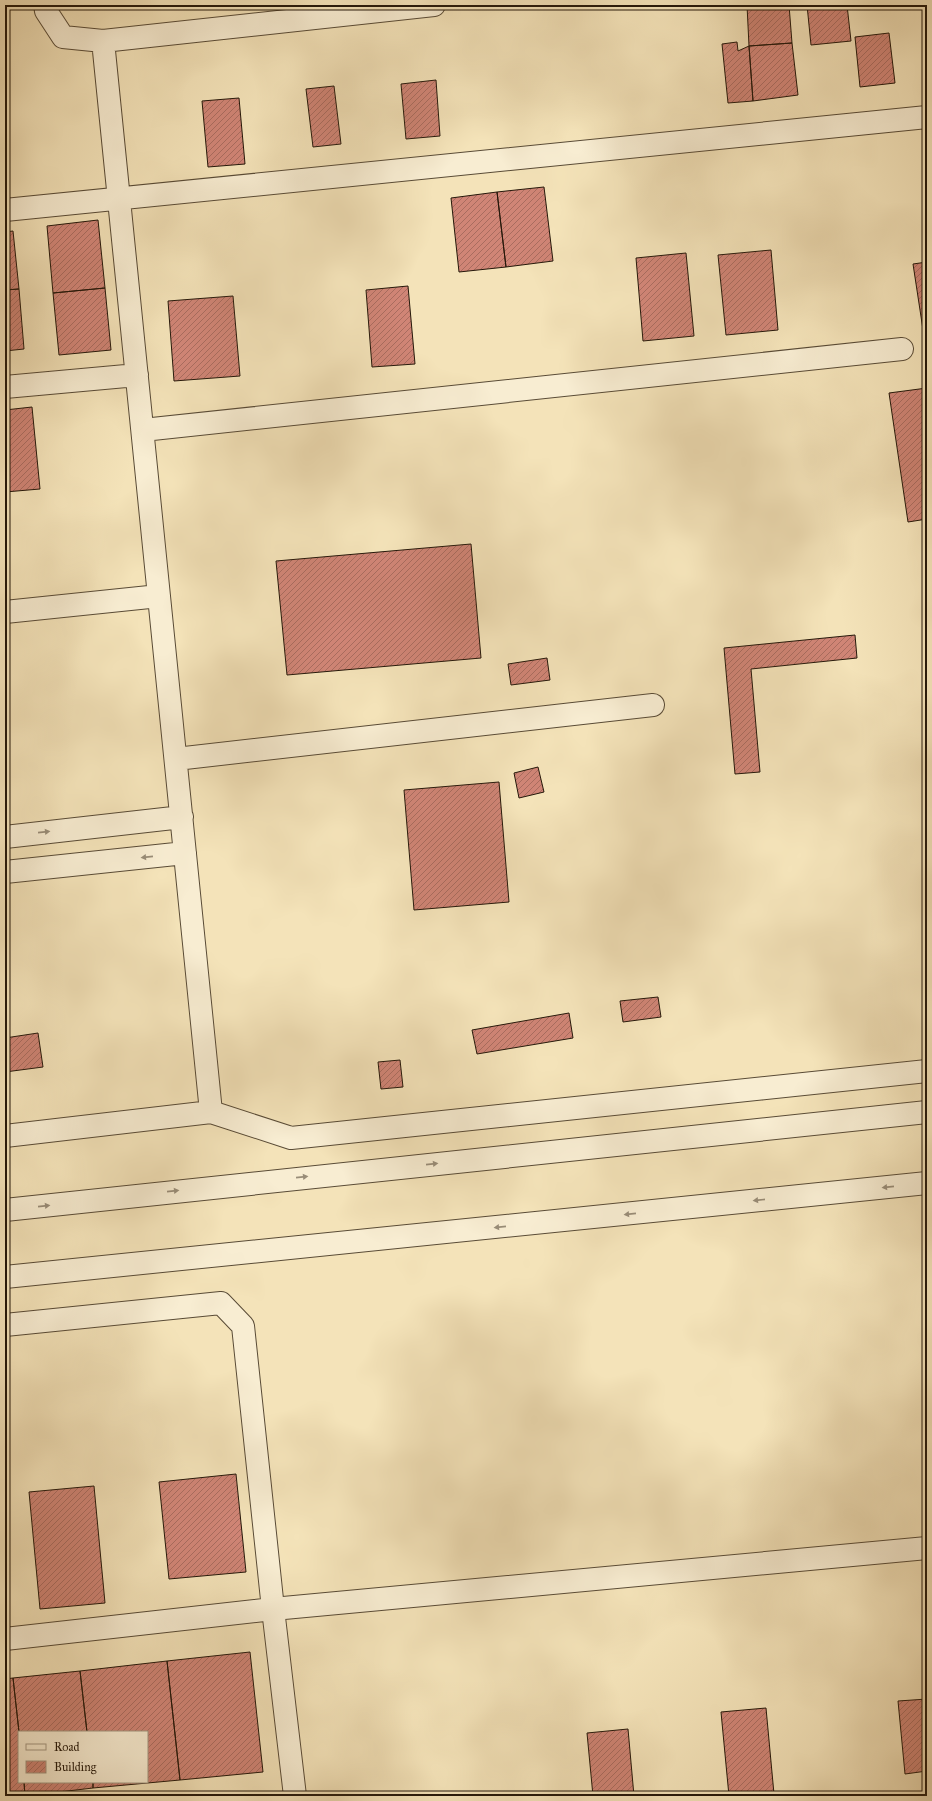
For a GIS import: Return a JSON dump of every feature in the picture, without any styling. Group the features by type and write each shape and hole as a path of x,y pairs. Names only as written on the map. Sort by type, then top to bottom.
{"street":[{"path":"45,5 46,11 63,38 103,41 434,5"},
{"path":"103,41 212,1112"},
{"path":"5,210 927,117"},
{"path":"143,430 902,349"},
{"path":"5,387 137,375"},
{"path":"5,612 159,596"},
{"path":"176,759 652,705"},
{"path":"5,837 182,817"},
{"path":"5,872 185,853"},
{"path":"5,1136 212,1112 291,1138 927,1071"},
{"path":"5,1210 927,1112"},
{"path":"5,1277 927,1183"},
{"path":"5,1325 221,1303 243,1326 273,1609 295,1796"},
{"path":"5,1640 273,1609 927,1548"}],"building":[{"path":"747,5 789,5 792,43 749,46"},
{"path":"807,5 847,5 851,41 811,45"},
{"path":"889,33 895,83 860,87 855,37"},
{"path":"737,42 738,51 749,46 753,101 728,103 722,44"},
{"path":"792,43 798,95 753,101 749,46"},
{"path":"436,80 440,136 406,139 401,84"},
{"path":"334,86 341,144 313,147 306,89"},
{"path":"239,98 245,164 208,167 202,101"},
{"path":"544,187 553,261 506,267 497,192"},
{"path":"497,192 506,267 459,272 451,198"},
{"path":"98,220 105,288 53,293 47,226"},
{"path":"13,231 19,289 5,290 5,232"},
{"path":"771,250 778,330 726,335 718,255"},
{"path":"686,253 694,336 643,341 636,258"},
{"path":"927,262 927,356 913,264"},
{"path":"408,286 415,364 372,367 366,290"},
{"path":"105,288 111,350 59,355 53,293"},
{"path":"19,289 24,349 5,351 5,290"},
{"path":"233,296 240,376 174,381 168,301"},
{"path":"927,388 927,519 908,522 889,393"},
{"path":"32,407 40,489 5,492 5,410"},
{"path":"471,544 481,658 287,675 276,561"},
{"path":"855,635 857,658 751,669 760,772 735,774 724,648"},
{"path":"547,658 550,680 511,685 508,664"},
{"path":"538,767 544,792 519,798 514,773"},
{"path":"499,782 509,902 414,910 404,790"},
{"path":"658,997 661,1017 623,1022 620,1001"},
{"path":"569,1013 573,1038 477,1054 472,1030"},
{"path":"38,1033 43,1067 5,1072 5,1038"},
{"path":"400,1060 403,1087 381,1089 378,1062"},
{"path":"236,1474 246,1572 169,1579 159,1482"},
{"path":"94,1486 105,1603 40,1609 29,1492"},
{"path":"250,1652 263,1772 180,1780 167,1661"},
{"path":"167,1661 180,1780 148,1783 148,1731 87,1731 80,1671"},
{"path":"80,1671 87,1731 19,1731 13,1678"},
{"path":"13,1678 19,1731 18,1783 24,1783 25,1796 5,1796 5,1679"},
{"path":"927,1699 927,1771 905,1774 898,1701"},
{"path":"766,1708 774,1794 729,1796 721,1712"},
{"path":"628,1729 634,1796 593,1796 587,1733"},
{"path":"24,1783 93,1783 93,1788 25,1796"},
{"path":"93,1783 147,1783 93,1788"}]}
